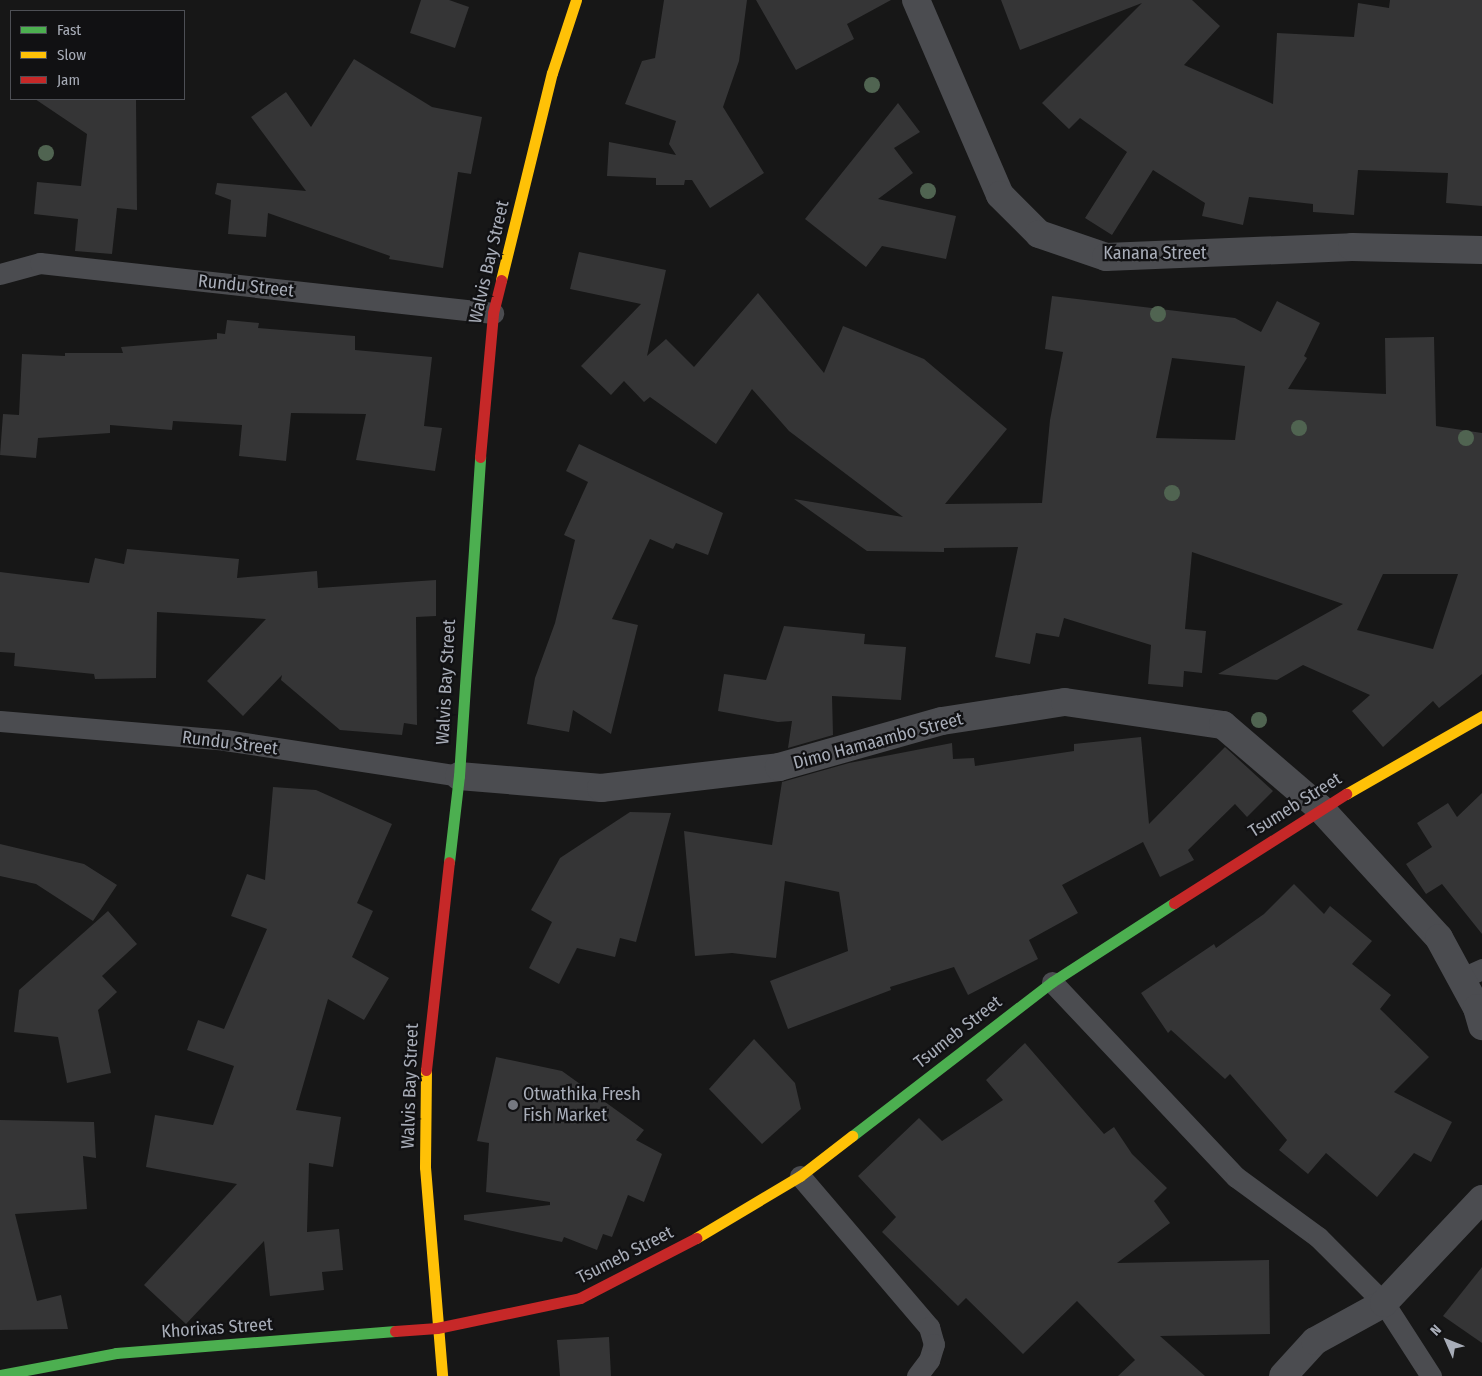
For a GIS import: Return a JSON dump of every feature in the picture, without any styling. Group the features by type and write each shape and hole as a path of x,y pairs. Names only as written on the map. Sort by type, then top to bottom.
{"street":[{"name":"Walvis Bay Street","path":"442,1376 425,1166 426,1052 459,776 472,540 492,313 552,73 576,0"},
{"name":"Kanana Street","path":"916,0 1000,195 1039,234 1106,257 1352,247 1482,250"},
{"name":"Dimo Hamaambo Street","path":"459,776 601,788 769,768 942,721 1065,702 1224,725 1320,808 1472,974 1482,1026"},
{"name":"Tsumeb Street","path":"437,1328 580,1298 712,1230 800,1176 1052,982 1320,808 1482,716"},
{"path":"1283,1376 1315,1341 1384,1303 1482,1199"},
{"name":"Khorixas Street","path":"0,1375 116,1353 437,1328"}],"lane":[{"name":"Rundu Street","path":"0,274 40,263 492,313"},
{"name":"Rundu Street","path":"0,721 225,740 459,776"},
{"path":"1052,982 1236,1177 1318,1237 1384,1303 1431,1376"},
{"path":"800,1176 929,1327 934,1344 929,1360 917,1376"}],"building":[{"path":"421,0 449,0 469,7 455,48 410,33"},
{"path":"664,0 747,0 739,61 723,107 764,173 710,208 692,180 685,180 684,185 656,185 656,178 607,176 609,142 676,155 669,144 676,121 625,104 642,61 655,58"},
{"path":"756,0 891,0 847,24 854,39 796,70"},
{"path":"1001,0 1192,0 1220,26 1184,65 1273,104 1277,33 1354,37 1358,3 1389,8 1390,0 1482,0 1482,206 1446,203 1448,173 1358,170 1354,215 1313,212 1313,204 1249,197 1243,225 1202,216 1205,203 1153,170 1112,235 1085,218 1127,152 1080,118 1069,129 1042,103 1142,3 1020,50"},
{"path":"354,59 432,107 482,117 471,174 458,172 443,268 389,259 390,256 268,213 266,237 228,234 231,200 215,194 217,183 306,191 251,117 286,92 311,127"},
{"path":"36,100 136,100 137,210 117,208 112,254 75,251 78,219 34,214 37,182 81,186 87,134"},
{"path":"898,103 920,132 894,148 913,173 878,199 956,216 946,259 882,246 866,267 805,219"},
{"path":"579,252 666,270 647,356 666,339 694,367 758,293 824,373 843,326 924,359 1007,429 945,504 1042,503 1050,420 1063,352 1045,349 1052,296 1235,318 1261,332 1277,301 1320,323 1304,356 1307,358 1288,389 1386,394 1385,338 1434,337 1436,426 1482,433 1482,674 1439,708 1433,701 1383,747 1352,711 1370,695 1303,665 1277,680 1218,674 1343,604 1192,552 1185,629 1206,631 1202,673 1184,671 1183,687 1148,684 1151,645 1064,618 1059,637 1036,633 1030,664 995,657 1018,547 944,548 944,552 867,551 794,499 903,517 789,431 752,389 716,444 650,397 644,402 624,381 611,395 581,366 641,304 570,289","holes":["1172,358 1245,366 1235,440 1156,438","1383,574 1458,574 1433,649 1357,630"]},
{"path":"227,320 259,323 258,328 355,336 355,350 432,357 424,426 442,428 435,471 356,460 366,414 291,413 286,461 239,456 242,425 173,421 172,430 110,425 110,433 38,438 36,458 0,455 3,414 19,415 22,354 65,356 65,353 123,353 121,347 217,339 217,333 225,334"},
{"path":"579,444 723,513 708,555 676,543 673,549 650,539 612,619 638,625 611,734 573,710 569,732 527,724 535,678 555,623 575,540 564,535 588,482 566,471"},
{"path":"127,549 239,559 237,578 317,571 318,588 436,580 436,616 416,617 417,725 404,723 402,735 340,730 281,680 282,675 243,716 207,681 266,619 157,612 156,678 95,679 94,674 14,666 15,653 0,652 0,572 89,583 95,558 124,564"},
{"path":"784,626 865,634 864,644 906,647 901,700 832,696 833,735 788,748 792,721 778,722 718,711 724,674 766,680"},
{"path":"1141,737 1149,824 1225,747 1273,791 1247,817 1235,804 1188,850 1194,860 1160,877 1143,842 1062,885 1078,913 1029,940 1038,959 968,995 954,967 890,987 891,990 788,1029 770,981 848,951 839,892 785,881 776,958 732,953 695,956 684,831 772,845 782,782 849,763 952,743 953,759 974,758 975,766 1074,751 1074,744"},
{"path":"273,787 316,790 392,824 357,903 373,911 352,957 389,978 364,1020 328,999 296,1110 341,1117 333,1167 309,1163 307,1232 339,1229 343,1270 322,1272 324,1290 270,1296 264,1241 186,1324 144,1285 237,1184 146,1167 155,1115 213,1125 234,1066 187,1050 198,1020 224,1029 267,929 231,916 247,874 265,880"},
{"path":"1482,793 1482,934 1442,884 1426,894 1406,864 1432,847 1417,823 1448,803 1457,817"},
{"path":"630,812 671,813 636,942 620,938 615,957 577,948 559,984 529,968 552,922 531,910 560,858"},
{"path":"0,844 84,864 117,885 93,921 36,884 0,876"},
{"path":"1294,884 1324,914 1330,906 1372,941 1352,964 1391,995 1380,1009 1429,1057 1394,1092 1452,1122 1431,1162 1414,1153 1377,1197 1326,1153 1308,1174 1279,1150 1287,1140 1230,1074 1225,1079 1171,1030 1168,1033 1141,993 1214,944 1216,948 1264,914"},
{"path":"108,911 137,944 102,976 117,992 98,1010 111,1073 67,1083 58,1037 14,1032 19,990"},
{"path":"754,1039 795,1083 801,1109 762,1144 709,1089"},
{"path":"1025,1043 1104,1134 1114,1127 1132,1154 1167,1188 1154,1201 1170,1223 1117,1263 1269,1260 1270,1334 1160,1336 1205,1376 1118,1376 1135,1360 1077,1301 1023,1354 966,1298 958,1306 882,1232 896,1217 858,1176 919,1118 942,1141 1003,1100 986,1080"},
{"path":"496,1057 562,1071 644,1130 636,1140 662,1154 644,1202 628,1195 612,1237 603,1234 597,1250 564,1237 562,1242 464,1220 464,1215 550,1205 550,1202 486,1192 489,1143 477,1141"},
{"path":"0,1120 94,1122 96,1158 83,1156 87,1209 15,1214 37,1301 61,1295 68,1329 0,1330"},
{"path":"1482,1267 1482,1343 1443,1316"},
{"path":"609,1337 611,1376 560,1376 557,1340"}],"traffic: fast":[{"path":"449,862 459,776 480,457"},
{"path":"852,1136 1052,982 1174,903"},
{"path":"0,1375 116,1353 395,1331"}],"traffic: slow":[{"path":"501,280 552,73 576,0"},
{"path":"1346,794 1482,716"},
{"path":"426,1070 425,1167 442,1376"},
{"path":"696,1238 800,1176 852,1136"}],"traffic: jam":[{"path":"480,457 493,313 501,280"},
{"path":"1174,903 1346,794"},
{"path":"426,1070 449,862"},
{"path":"395,1331 437,1328 580,1298 696,1238"}],"place":[{"name":"Otwathika Fresh Fish Market","path":"513,1105"}]}
